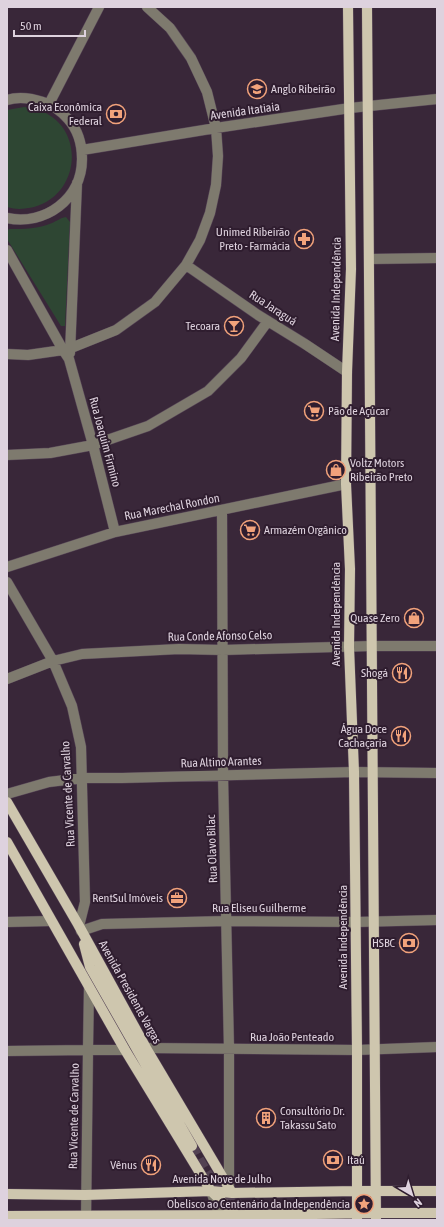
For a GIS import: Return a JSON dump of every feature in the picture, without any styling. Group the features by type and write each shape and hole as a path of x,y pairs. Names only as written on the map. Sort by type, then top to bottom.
{"main road":[{"name":"Avenida Independência","path":"348,7 350,108 350,269 346,484 350,569 349,647 354,772 357,1217"},
{"path":"367,7 376,1216"},
{"name":"Avenida Presidente Vargas","path":"7,802 80,928 146,1048 230,1190"},
{"path":"7,842 125,1050 211,1191 238,1218"},
{"path":"80,928 90,967 192,1146"},
{"name":"Avenida Nove de Julho","path":"7,1194 86,1195 230,1190 437,1191"},
{"path":"7,1216 86,1218 238,1218 357,1217 437,1213"}],"street":[{"path":"49,104 99,7"},
{"path":"7,354 28,355 67,349 116,330 155,302 186,265 200,240 210,213 216,185 218,156 216,128 207,92 191,58 170,28 147,7"},
{"path":"7,100 14,98 32,98 49,104 62,112 71,123 78,136 82,150 82,167 77,183 67,349"},
{"name":"Avenida Itatiaia","path":"82,150 350,108 437,99"},
{"path":"7,218 18,220 36,218 53,211 67,199 77,183"},
{"name":"Rua Joaquim Firmino","path":"7,250 67,349 115,532"},
{"path":"370,258 437,258"},
{"name":"Rua Jaraguá","path":"186,265 268,321 347,372"},
{"path":"7,455 50,453 93,445 148,426 208,390 241,358 268,321"},
{"name":"Rua Marechal Rondon","path":"7,568 115,532 346,484"},
{"name":"Rua Olavo Bilac","path":"222,510 223,775 227,921 230,1190"},
{"name":"Rua Vicente de Carvalho","path":"7,582 53,661 72,706 81,747 85,902 80,928"},
{"name":"Rua Conde Afonso Celso","path":"7,679 53,661 82,654 179,649 223,650 372,646 437,646"},
{"name":"Rua Altino Arantes","path":"7,794 50,782 82,778 354,772 437,773"},
{"name":"Rua Eliseu Guilherme","path":"80,928 102,924 227,921 356,922 437,920"},
{"path":"7,922 51,921"},
{"name":"Rua Vicente de Carvalho","path":"86,1218 90,988"},
{"name":"Rua João Penteado","path":"146,1048 375,1050 437,1047"},
{"path":"7,1052 125,1050"},
{"path":"211,1191 221,1217"}],"green space":[{"path":"24,107 39,110 54,119 65,130 70,145 72,160 69,175 61,189 50,200 34,207 17,209 7,207 7,110"},
{"path":"66,217 70,222 65,326 61,326 7,239 7,230 42,226"}],"tunnel":[{"path":"192,1146 211,1178 225,1195 242,1206 275,1220"}],"place":[{"name":"Anglo Ribeirão","path":"257,89"},
{"name":"Caixa Econômica Federal","path":"116,114"},
{"name":"Unimed Ribeirão Preto - Farmácia","path":"304,239"},
{"name":"Tecoara","path":"234,326"},
{"name":"Pão de Açúcar","path":"314,411"},
{"name":"Voltz Motors Ribeirão Preto","path":"336,470"},
{"name":"Armazém Orgânico","path":"250,530"},
{"name":"Quase Zero","path":"414,618"},
{"name":"Shogá","path":"402,673"},
{"name":"Água Doce Cachaçaria","path":"401,736"},
{"name":"RentSul Imóveis","path":"177,898"},
{"name":"HSBC","path":"409,943"},
{"name":"Consultório Dr. Takassu Sato","path":"266,1118"},
{"name":"Itaú","path":"333,1160"},
{"name":"Vênus","path":"151,1165"},
{"name":"Obelisco ao Centenário da Independência","path":"364,1204"}]}
